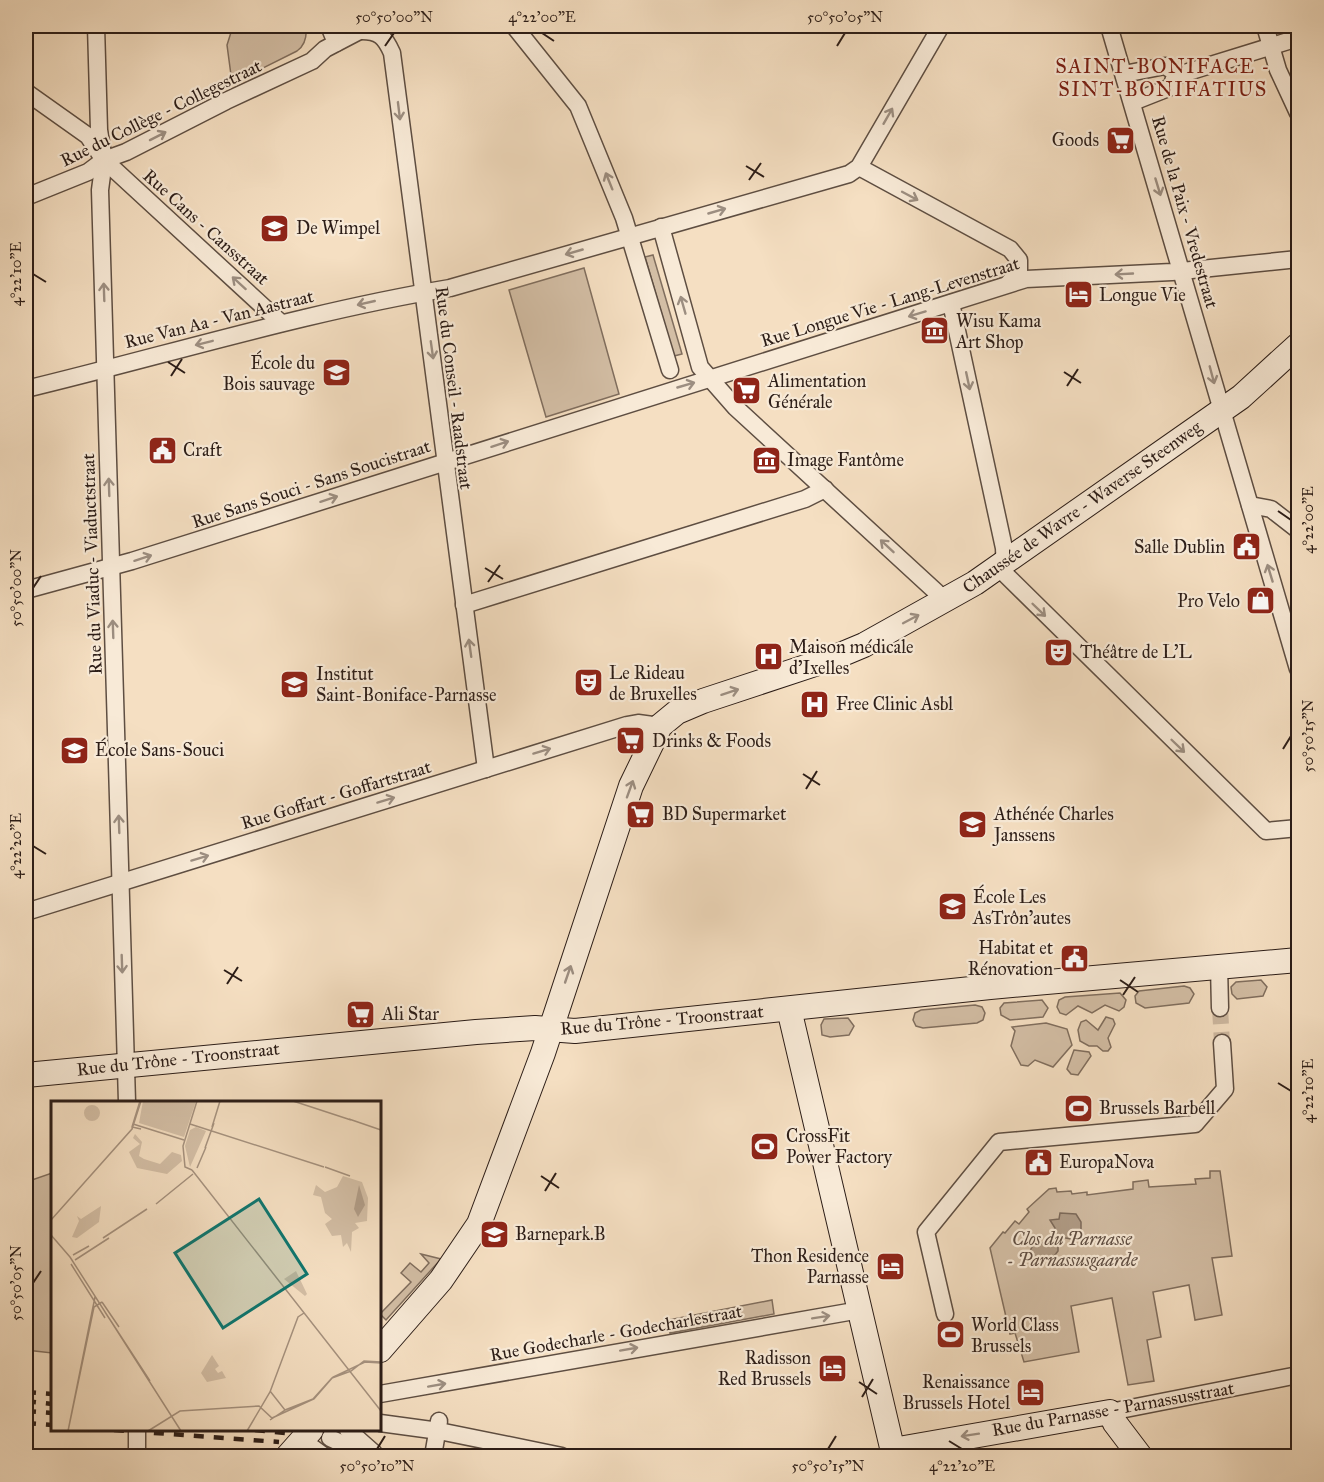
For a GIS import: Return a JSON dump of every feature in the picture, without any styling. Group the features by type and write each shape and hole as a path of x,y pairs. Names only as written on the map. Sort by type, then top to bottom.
{"street":[{"name":"Rue du Viaduc - Viaductstraat","path":"96,26 99,130 104,160 100,190 127,1101"},
{"path":"329,26 336,43"},
{"path":"514,26 578,106 630,236 670,370"},
{"path":"941,26 859,167 1014,252 1019,260 1019,271 1008,284"},
{"name":"Rue de la Paix - Vredestraat","path":"1109,26 1299,669"},
{"path":"1265,26 1269,46 1299,113"},
{"name":"Rue du Collège - Collegestraat","path":"26,196 88,172 104,160 126,153 226,101 312,61 336,43 365,28"},
{"name":"Rue du Conseil - Raadstraat","path":"365,28 375,31 386,39 392,52 486,769"},
{"path":"1175,76 1299,38"},
{"path":"1124,74 1165,66 1173,70 1175,76 1171,87 1133,102"},
{"name":"Rue Cans - Cansstraat","path":"26,92 87,136 104,160 281,323"},
{"name":"Rue Van Aa - Van Aastraat","path":"26,389 281,323 450,288 849,174 859,167"},
{"path":"660,227 700,367 735,407 945,600"},
{"name":"Rue Longue Vie - Lang-Levenstraat","path":"710,378 1026,279 1182,270 1299,260"},
{"path":"951,303 1004,548 1005,574 1266,831 1299,828"},
{"name":"Chaussée de Wavre - Waverse Steenweg","path":"381,1349 441,1280 478,1224 550,1030 631,786 660,726 677,711 833,658 864,645 1004,565 1241,397 1299,345"},
{"name":"Rue Sans Souci - Sans Soucistraat","path":"26,590 112,567 710,378"},
{"path":"464,605 805,499 825,489"},
{"path":"1250,505 1271,510 1299,530"},
{"name":"Rue Goffart - Goffartstraat","path":"26,912 627,725 638,723 660,726"},
{"name":"Rue du Trône - Troonstraat","path":"26,1075 453,1034 535,1028 576,1031 1001,986 1299,960"},
{"path":"1219,966 1220,1008"},
{"path":"789,1009 893,1453"},
{"path":"945,1314 926,1232 999,1142 1195,1124 1225,1089 1222,1043"},
{"name":"Rue Godecharle - Godecharlestraat","path":"381,1394 860,1310"},
{"name":"Rue du Parnasse - Parnassusstraat","path":"893,1453 1299,1375"},
{"path":"1110,1412 1114,1422 1140,1456"},
{"path":"381,1423 439,1426 524,1452 562,1456"},
{"path":"434,1456 439,1426"},
{"path":"136,1431 137,1453"},
{"path":"349,1431 380,1456"},
{"path":"361,1431 380,1456"},
{"path":"313,1438 324,1456"},
{"path":"313,1438 369,1456"}],"green space":[{"path":"233,26 306,26 306,37 297,51 237,81 231,75 227,45"},
{"path":"653,255 682,354 674,356 645,257"},
{"path":"584,268 619,394 546,417 509,290"},
{"path":"1261,980 1267,987 1263,996 1237,999 1232,994 1231,987 1236,982"},
{"path":"1184,986 1190,988 1194,994 1189,1003 1145,1008 1136,1003 1135,996 1139,991"},
{"path":"1120,993 1126,1000 1124,1007 1119,1011 1105,1005 1092,1013 1078,1006 1066,1015 1060,1013 1057,1007 1059,1000 1065,997"},
{"path":"1042,1000 1048,1008 1043,1017 1010,1020 1001,1015 1000,1008 1004,1003"},
{"path":"975,1005 982,1007 985,1013 983,1020 977,1023 923,1028 916,1026 913,1020 915,1013 921,1010"},
{"path":"1106,1017 1113,1019 1115,1024 1108,1038 1111,1047 1108,1051 1080,1041 1078,1030 1081,1022 1086,1020 1098,1030"},
{"path":"848,1018 854,1026 849,1035 830,1037 822,1035 821,1025 824,1019"},
{"path":"1046,1023 1067,1029 1072,1045 1053,1067 1035,1060 1028,1066 1021,1065 1011,1046 1015,1031 1012,1027"},
{"path":"1074,1050 1089,1052 1091,1056 1078,1075 1071,1074 1067,1069"},
{"name":"Clos du Parnasse - Parnassusgaarde","path":"1210,1171 1220,1171 1232,1256 1212,1258 1222,1315 1195,1320 1189,1285 1153,1292 1161,1337 1147,1340 1154,1381 1128,1385 1112,1298 1071,1306 1079,1352 1024,1362 1015,1333 1010,1334 990,1248 1003,1232 1005,1233 1015,1221 1019,1224 1029,1212 1027,1209 1049,1189 1056,1188 1057,1192 1071,1191 1072,1194 1087,1192 1087,1195 1133,1189 1133,1182 1148,1180 1149,1187 1196,1184 1195,1179 1210,1178"},
{"path":"51,1173 51,1353 26,1350 26,1182"},
{"path":"421,1254 441,1259 386,1320 381,1313 411,1282 401,1273 410,1263 421,1272 429,1263"},
{"path":"772,1300 774,1314 670,1333 668,1320"}],"shaded area":[{"path":"1060,1213 1076,1214 1081,1222 1081,1232 1075,1240 1051,1235 1055,1228 1050,1220 1059,1219"},
{"path":"1036,1239 1041,1244 1047,1239 1058,1243 1058,1251 1052,1259 1044,1261 1032,1255 1030,1251"}],"tunnel":[{"path":"1220,1008 1222,1043"}],"railway":[{"path":"26,1392 51,1394"},
{"path":"26,1401 51,1404"},
{"path":"26,1411 51,1413"},
{"path":"26,1423 51,1425"},
{"path":"128,1431 279,1442"},
{"path":"265,1431 286,1433"}],"place":[{"name":"Goods","path":"1120,140"},
{"name":"De Wimpel","path":"275,228"},
{"name":"Longue Vie","path":"1078,295"},
{"name":"Wisu Kama Art Shop","path":"935,331"},
{"name":"École du Bois sauvage","path":"336,373"},
{"name":"Alimentation Générale","path":"747,391"},
{"name":"Craft","path":"162,450"},
{"name":"Image Fantôme","path":"766,460"},
{"name":"Salle Dublin","path":"1246,547"},
{"name":"Pro Velo","path":"1261,601"},
{"name":"Théâtre de L'L","path":"1059,652"},
{"name":"Maison médicale d'Ixelles","path":"768,657"},
{"name":"Le Rideau de Bruxelles","path":"588,683"},
{"name":"Institut Saint-Boniface-Parnasse","path":"295,684"},
{"name":"Free Clinic Asbl","path":"815,704"},
{"name":"Drinks & Foods","path":"631,741"},
{"name":"École Sans-Souci","path":"74,750"},
{"name":"BD Supermarket","path":"641,814"},
{"name":"Athénée Charles Janssens","path":"973,824"},
{"name":"École Les AsTrôn'autes","path":"952,907"},
{"name":"Habitat et Rénovation","path":"1074,958"},
{"name":"Ali Star","path":"361,1014"},
{"name":"Brussels Barbell","path":"1078,1108"},
{"name":"CrossFit Power Factory","path":"765,1146"},
{"name":"EuropaNova","path":"1038,1162"},
{"name":"Barnepark.B","path":"494,1234"},
{"name":"Thon Residence Parnasse","path":"890,1266"},
{"name":"World Class Brussels","path":"950,1335"},
{"name":"Radisson Red Brussels","path":"832,1368"},
{"name":"Renaissance Brussels Hotel","path":"1031,1392"}],"district":[{"name":"SAINT-BONIFACE - SINT-BONIFATIUS","path":"1163,78"}]}
